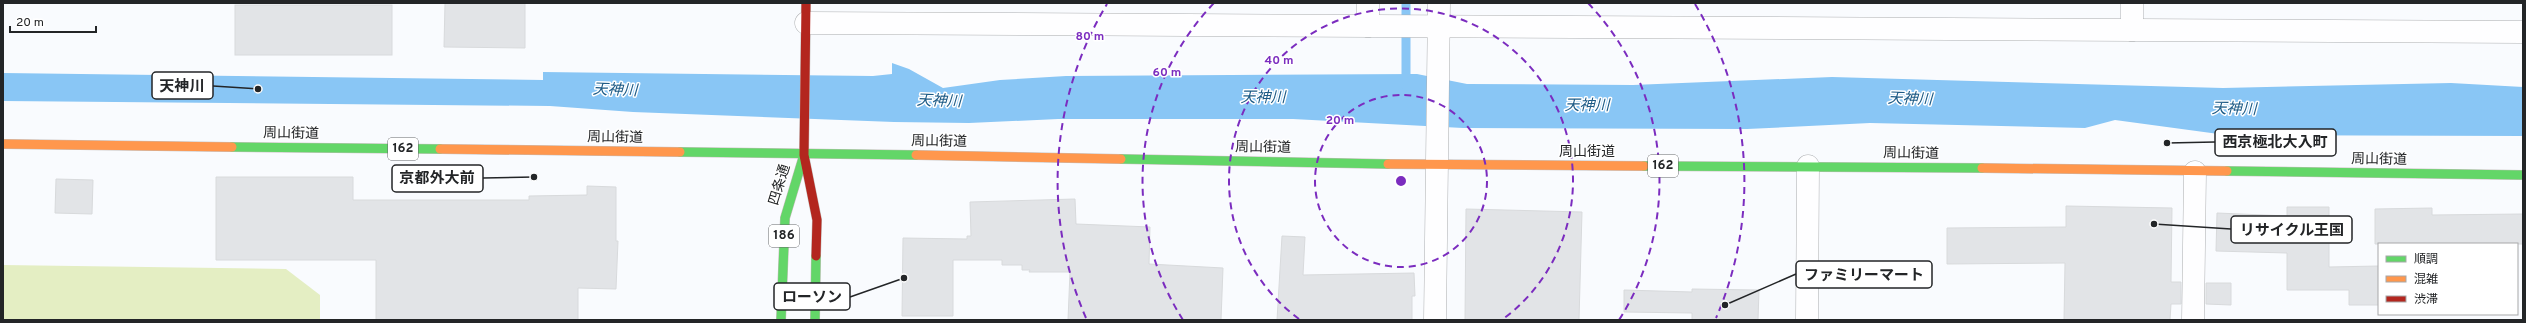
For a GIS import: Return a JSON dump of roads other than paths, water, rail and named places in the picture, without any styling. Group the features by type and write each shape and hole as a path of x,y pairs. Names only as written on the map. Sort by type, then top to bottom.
{"main road":[{"name":"四条通","path":"806,13 804,155 817,220 815,320"},
{"name":"周山街道","path":"3,144 1438,165 1808,166 2523,176"},
{"name":"四条通","path":"781,320 785,218 804,155"}],"street":[{"path":"1368,3 1376,26"},
{"path":"1435,320 1440,66 1432,26 1439,3"},
{"path":"2132,3 2132,30"},
{"path":"806,13 1376,26 2523,32"},
{"path":"1807,320 1808,166"},
{"path":"2193,320 2195,172"}],"water":[{"path":"892,63 909,69 943,88 1000,80 1066,76 1417,74 1467,84 1633,85 1832,77 2223,88 2451,83 2523,87 2523,136 2226,135 2115,120 2085,128 1870,123 1747,129 1463,128 1293,119 1058,119 969,123 894,122 633,112 550,106 3,101 3,73 543,80 543,72 873,76 892,74"}],"waterway":[{"path":"1406,3 1406,86"}],"place":[{"name":"天神川","path":"258,89"},
{"name":"西京極北大入町","path":"2167,143"},
{"name":"京都外大前","path":"534,177"},
{"name":"リサイクル王国","path":"2154,224"},
{"name":"ローソン","path":"904,278"},
{"name":"ファミリーマート","path":"1725,305"}]}
